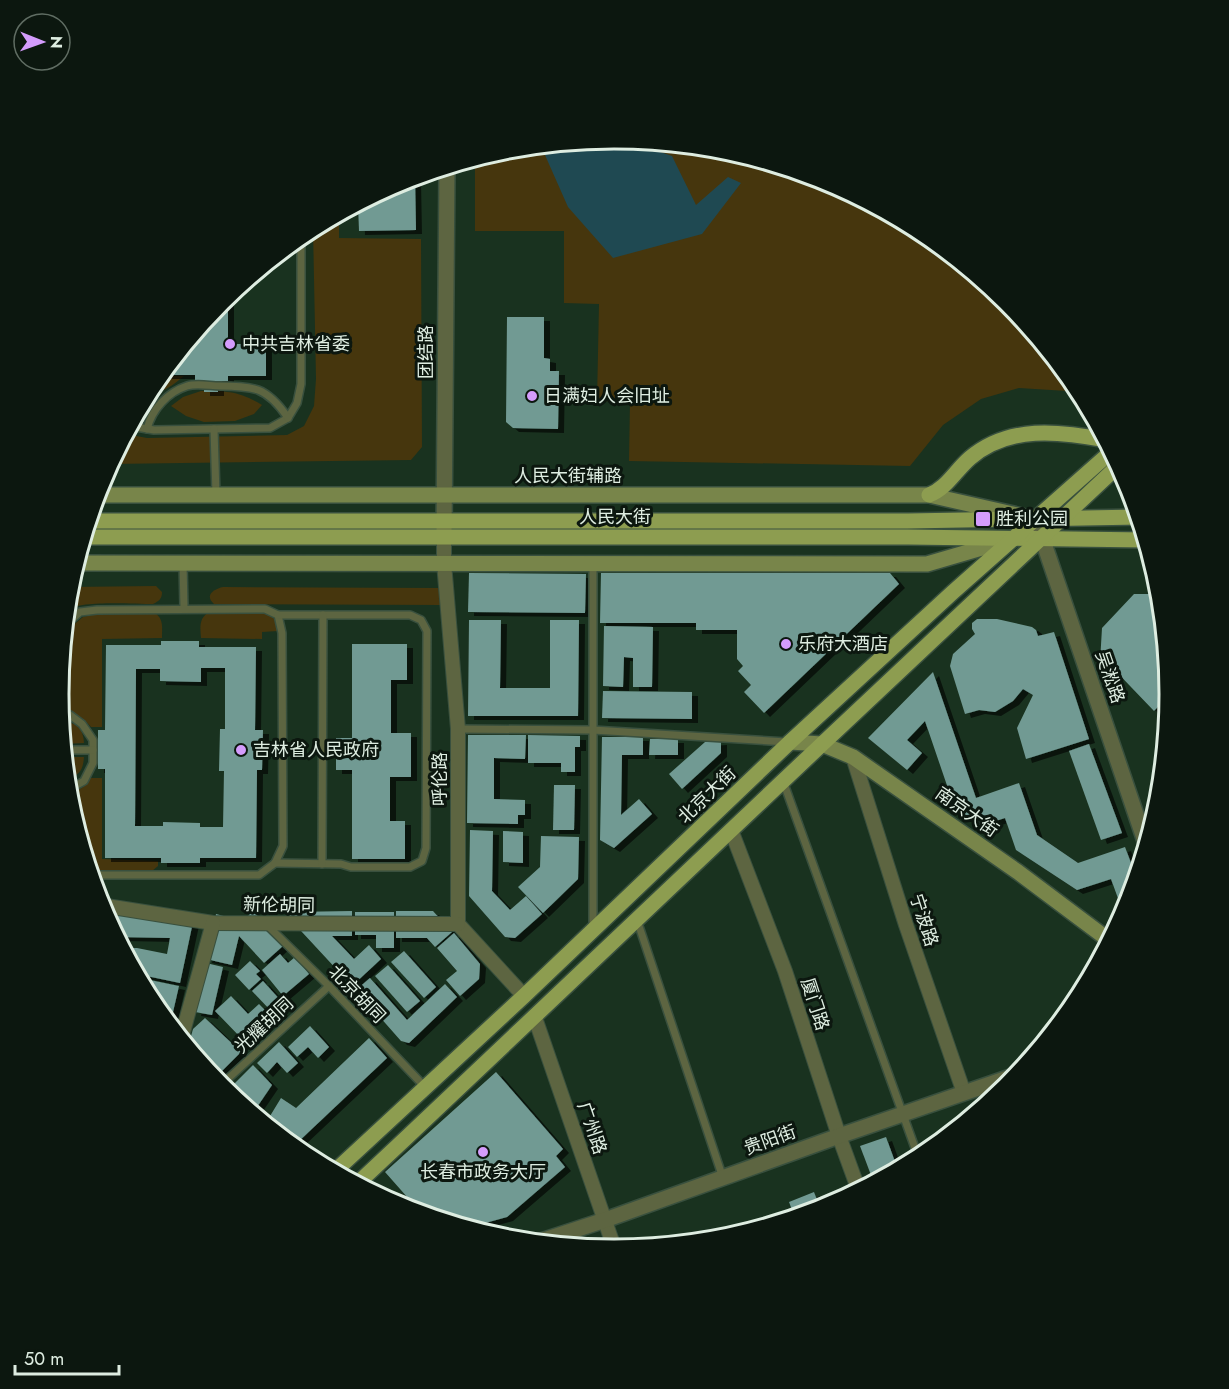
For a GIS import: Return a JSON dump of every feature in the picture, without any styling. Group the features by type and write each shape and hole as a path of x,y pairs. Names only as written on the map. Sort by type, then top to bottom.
{"main road":[{"path":"929,495 943,488 971,457 997,441 1012,436 1042,432 1096,438"},
{"name":"北京大街","path":"340,1166 593,931 790,742 953,592 1106,457"},
{"path":"363,1178 1112,472"},
{"name":"人民大街辅路","path":"107,495 929,495 1036,519"},
{"name":"人民大街","path":"97,521 908,521 1130,517"},
{"name":"人民大街","path":"93,537 920,537 1137,540"},
{"path":"85,563 927,564 1014,539"},
{"name":"南京大街","path":"790,742 822,744 853,757 1018,872 1104,936"}],"street":[{"name":"团结路","path":"444,537 447,176"},
{"name":"吴淞路","path":"1036,519 1142,832"},
{"name":"呼伦路","path":"444,537 444,564 458,729 458,924"},
{"name":"宁波路","path":"853,757 906,926 964,1093"},
{"name":"厦门路","path":"731,830 785,971 856,1184"},
{"name":"新伦胡同","path":"113,907 213,922 458,924"},
{"path":"184,1029 213,922"},
{"path":"458,924 524,996"},
{"name":"广州路","path":"535,1018 611,1240"},
{"name":"贵阳街","path":"556,1236 999,1081"}],"lane":[{"path":"140,427 147,429 270,428 288,418 297,404 301,384 301,248"},
{"path":"147,429 149,420 158,405 189,386 233,386 258,390 278,403 288,418"},
{"path":"214,429 216,495"},
{"path":"183,563 184,608"},
{"path":"593,564 593,931"},
{"path":"75,616 80,612 97,610 184,608 265,609 278,615 410,615 422,620 428,631 426,848 422,861 410,867 274,863"},
{"path":"100,875 259,875 274,863 283,846 282,633 278,615"},
{"path":"322,864 323,615"},
{"path":"70,715 82,724 93,740 93,763 84,781 77,785"},
{"path":"458,729 592,730 790,742"},
{"path":"72,750 93,750"},
{"path":"783,781 915,1150"},
{"path":"637,920 723,1178"},
{"name":"北京胡同","path":"266,923 425,1087"},
{"name":"光耀胡同","path":"228,1079 329,986"}],"shaded area":[{"path":"579,150 650,150 721,159 756,168 790,178 856,205 918,241 974,284 1000,309 1025,335 1068,392 1019,388 981,399 943,425 910,466 629,461 630,402 597,401 599,304 564,303 564,231 475,231 475,167 508,159"},
{"path":"339,224 339,238 421,239 422,447 411,460 120,464 135,436 147,438 287,435 304,426 314,406 316,379 313,240"},
{"path":"172,376 184,376 172,385 163,390"},
{"path":"201,391 233,393 262,405 254,414 235,421 204,422 186,416 171,406 183,397"},
{"path":"156,586 162,594 160,600 153,604 121,603 76,607 79,587"},
{"path":"223,587 442,588 442,605 214,604 210,595"},
{"path":"209,612 263,612 275,619 278,631 262,632 262,639 201,638 202,620"},
{"path":"101,613 155,613 161,621 162,638 102,639 102,727 91,727 77,715 69,712 70,659 74,624 83,617"},
{"path":"70,723 81,730 84,743 72,744"},
{"path":"73,757 84,757 80,771 75,776"},
{"path":"90,778 102,778 102,859 158,861 158,866 152,871 98,871 79,801 77,790"}],"water":[{"path":"614,149 657,151 672,156 696,205 728,177 741,183 702,234 613,258 568,207 544,154"}],"building":[{"path":"415,187 416,230 359,231 358,213"},
{"name":"中共吉林省委","path":"228,310 228,344 266,344 266,376 228,376 228,381 218,381 218,392 204,392 204,381 195,381 195,375 173,375 204,335"},
{"name":"日满妇人会旧址","path":"507,317 544,317 544,358 550,359 550,371 559,371 558,429 513,428 506,422"},
{"path":"469,573 586,574 585,613 468,612"},
{"name":"乐府大酒店","path":"601,573 890,573 899,584 764,713 744,692 751,685 738,671 743,666 737,659 737,630 696,630 696,623 600,623"},
{"path":"1134,594 1151,594 1159,659 1160,695 1160,705 1154,711 1108,663 1100,662 1102,628"},
{"path":"977,619 997,619 1032,627 1038,636 1054,632 1089,739 1026,759 1017,728 1033,695 1023,689 1013,701 995,712 979,710 965,714 950,666 953,654 975,634 972,623"},
{"path":"469,620 501,620 500,688 550,688 550,620 579,620 578,716 468,716"},
{"path":"604,626 653,627 652,687 633,687 633,658 624,657 623,687 603,686"},
{"name":"吉林省人民政府","path":"161,641 199,641 199,647 256,647 255,730 263,730 262,770 257,770 256,858 200,858 200,863 161,863 161,858 105,858 105,769 98,769 98,730 105,730 106,645 161,645","holes":["201,668 225,668 225,729 220,729 219,771 224,771 223,827 200,827 200,823 163,822 163,826 135,826 136,669 160,669 160,681 201,682"]},
{"path":"352,644 407,644 407,680 391,680 391,733 411,733 411,777 390,777 390,821 405,821 405,859 352,859 352,770 336,770 336,738 352,738"},
{"path":"933,672 976,798 1019,783 1037,835 1078,863 1125,847 1132,866 1119,901 1111,879 1077,890 1016,850 1005,818 980,826 954,806 925,721 907,740 922,753 907,770 868,738"},
{"path":"603,691 692,692 692,719 602,718"},
{"path":"468,735 526,735 525,759 494,758 494,799 525,800 525,815 518,815 518,824 467,823"},
{"path":"528,735 580,736 580,747 575,747 575,772 561,772 561,763 528,763"},
{"path":"602,737 643,737 643,755 622,755 621,815 639,799 652,814 614,848 600,840"},
{"path":"650,739 678,739 678,755 649,755"},
{"path":"721,741 721,753 682,789 669,774 705,742"},
{"path":"1089,744 1122,833 1101,840 1069,751"},
{"path":"554,785 575,785 574,830 553,830"},
{"path":"470,830 493,831 492,891 510,910 526,896 542,914 515,938 505,937 469,896"},
{"path":"503,831 523,832 523,863 503,862"},
{"path":"541,836 579,837 578,879 543,913 518,887 540,867"},
{"path":"253,911 284,945 264,963 239,936 232,965 206,959 216,914 243,921"},
{"path":"352,911 352,936 332,936 354,959 369,945 381,959 352,986 289,918 291,912"},
{"path":"396,911 433,911 452,932 435,947 427,938 396,938"},
{"path":"355,912 394,912 394,948 376,948 376,935 355,935"},
{"path":"115,913 188,913 193,922 180,983 148,976 132,948 167,954 170,938 126,937"},
{"path":"454,933 480,964 479,979 460,996 446,980 457,971 437,948"},
{"path":"404,951 436,987 424,998 391,962"},
{"path":"280,954 288,963 295,957 309,974 283,996 262,970"},
{"path":"250,961 260,971 256,974 261,979 249,990 235,975"},
{"path":"206,963 223,967 212,1015 195,1012"},
{"path":"388,965 420,1001 407,1012 375,976"},
{"path":"370,978 407,1020 445,984 457,997 409,1043 401,1041 356,990"},
{"path":"150,980 179,986 173,1014 161,998"},
{"path":"263,981 282,1002 272,1012 252,991"},
{"path":"231,996 248,1014 259,1004 270,1015 244,1041 215,1011"},
{"path":"205,1018 241,1052 221,1072 191,1038 193,1029"},
{"path":"310,1026 329,1047 318,1058 308,1047 297,1057 288,1047"},
{"path":"369,1038 387,1058 300,1140 270,1117 281,1098 296,1108"},
{"path":"279,1042 298,1063 287,1073 277,1062 267,1073 257,1063"},
{"path":"253,1065 272,1085 257,1107 234,1084"},
{"name":"长春市政务大厅","path":"496,1072 563,1149 556,1156 565,1167 507,1217 483,1224 439,1211 409,1199 385,1172"},
{"path":"886,1137 895,1162 871,1176 860,1146"},
{"path":"814,1192 817,1200 792,1210 789,1202"}],"place":[{"name":"中共吉林省委","path":"230,344"},
{"name":"日满妇人会旧址","path":"532,396"},
{"name":"胜利公园","path":"983,519"},
{"name":"乐府大酒店","path":"786,644"},
{"name":"吉林省人民政府","path":"241,750"},
{"name":"长春市政务大厅","path":"483,1152"}]}
